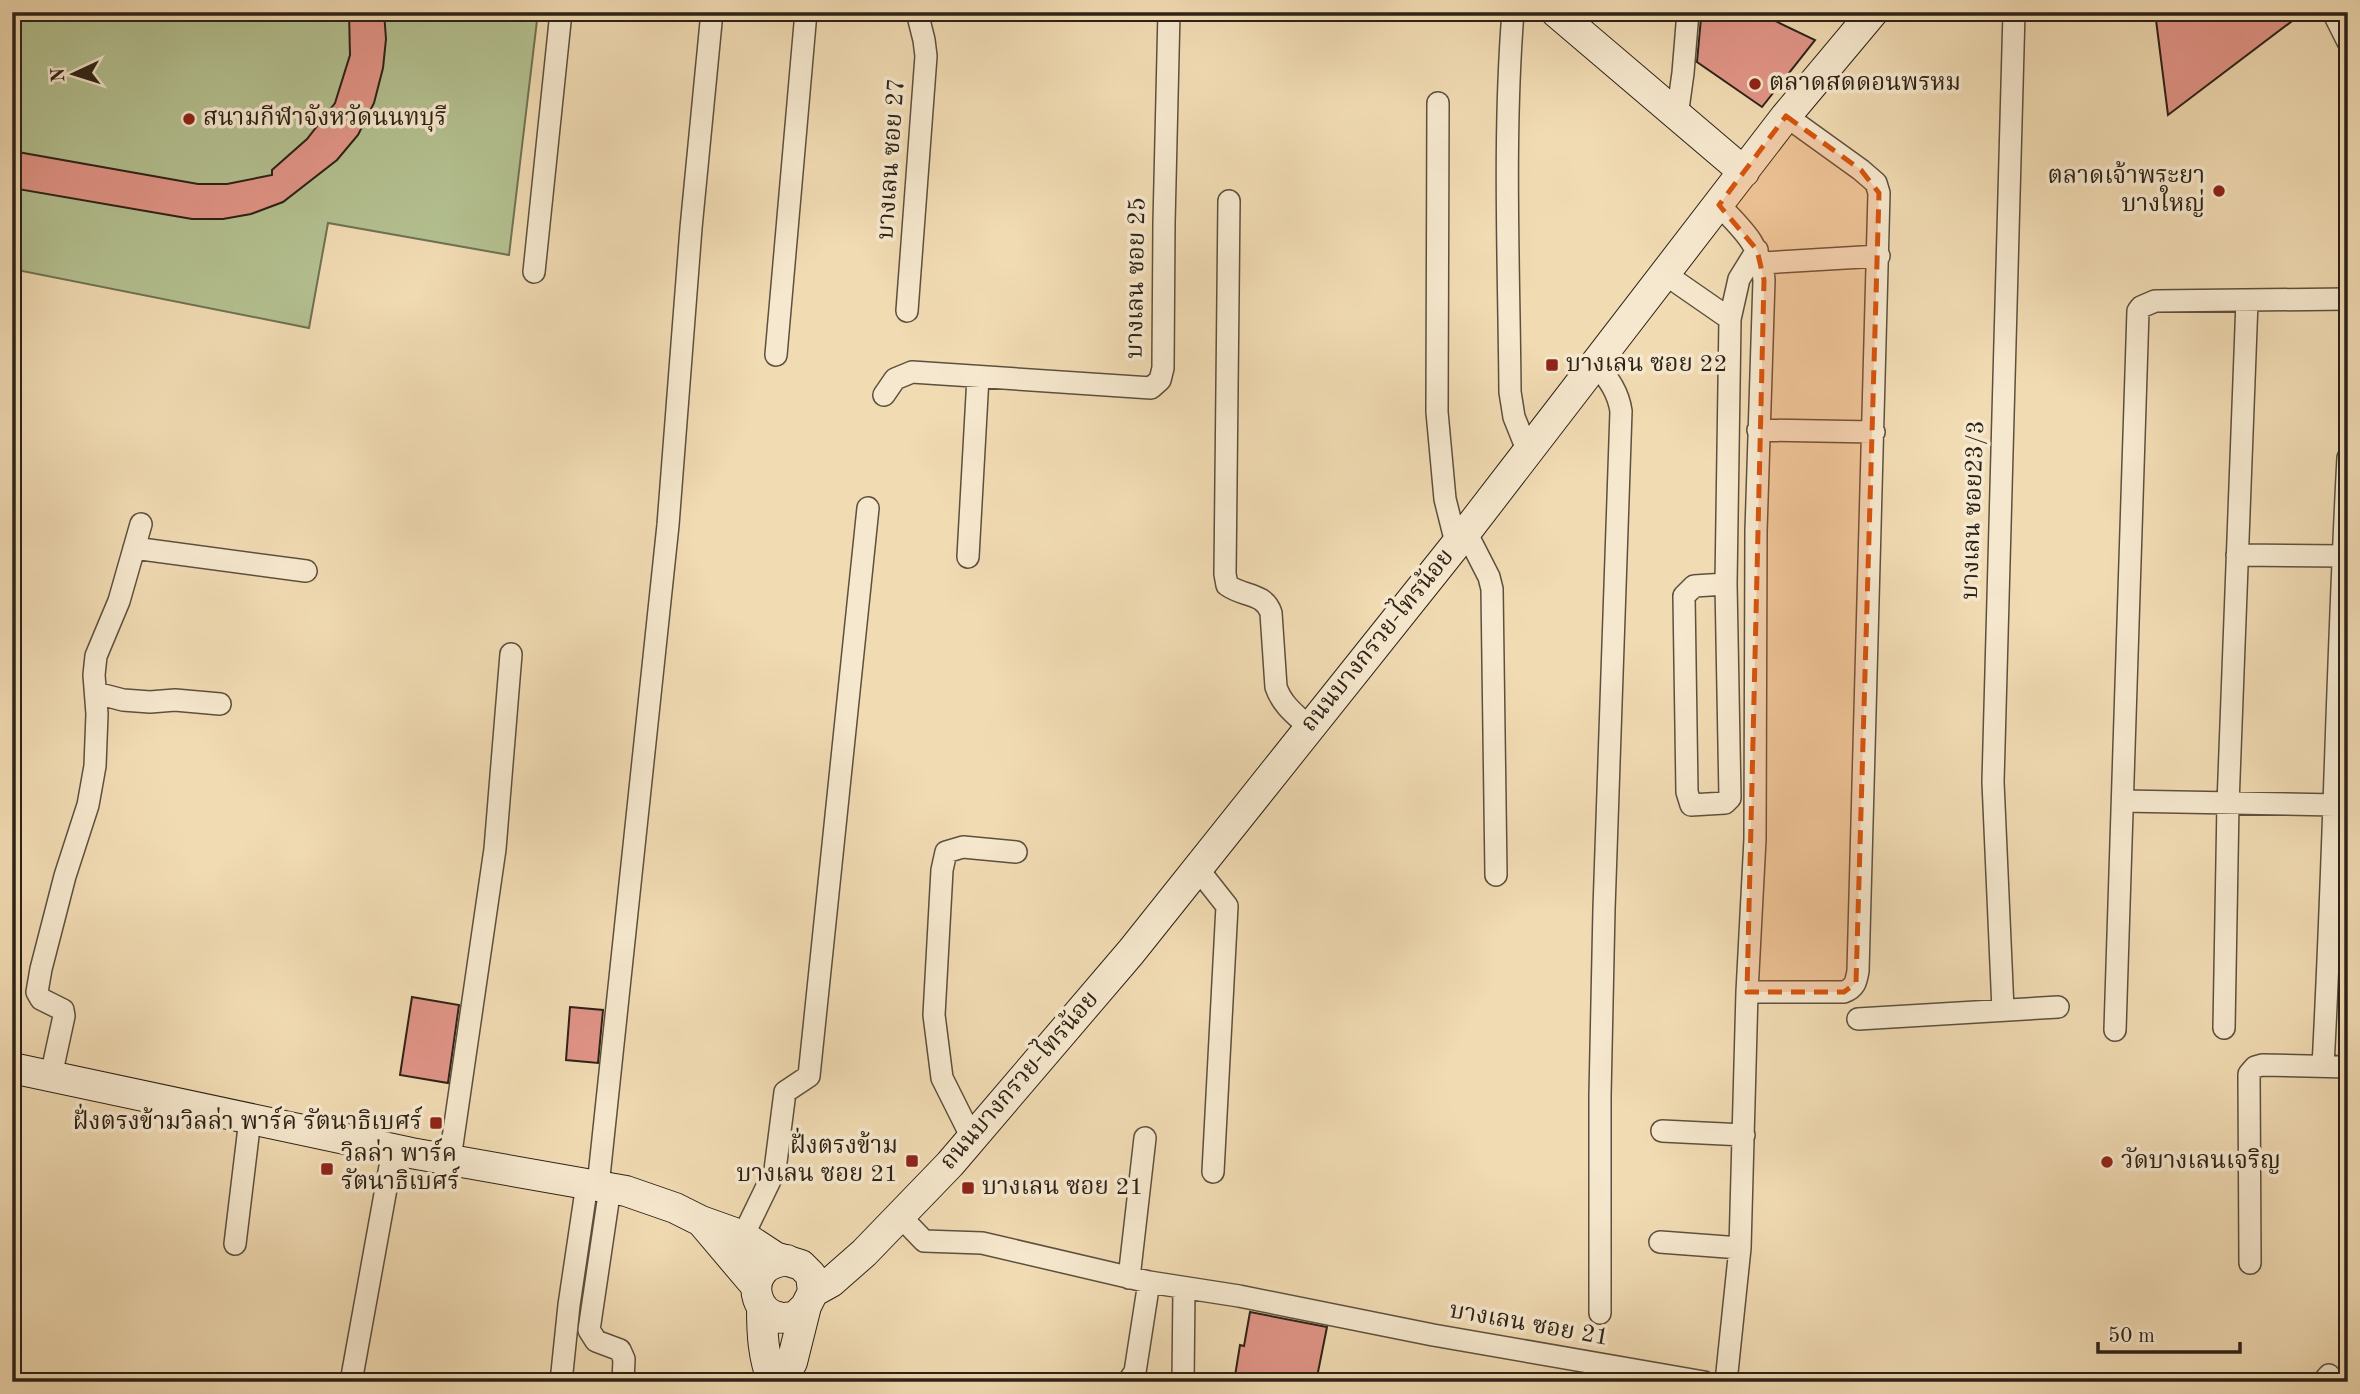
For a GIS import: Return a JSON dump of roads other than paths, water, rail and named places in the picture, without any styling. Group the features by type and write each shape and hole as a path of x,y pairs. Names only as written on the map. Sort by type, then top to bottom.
{"main road":[{"path":"1556,12 1744,172"},
{"name":"ถนนบางกรวย-ไทรน้อย","path":"810,1299 864,1253 900,1216 972,1138 1131,952 1528,452 1786,116 1871,13"},
{"path":"12,1069 393,1150 626,1191 675,1208 701,1221 743,1236 775,1256 794,1262 810,1275 810,1299 792,1362 781,1382"},
{"path":"701,1221 777,1317 795,1317 810,1299"},
{"path":"773,1382 766,1364 762,1333 759,1297 761,1272 772,1263 864,1253"}],"street":[{"path":"534,272 561,12"},
{"path":"623,1382 624,1359 620,1350 596,1340 589,1330 598,1186 668,525 691,228 712,12"},
{"path":"776,355 806,12"},
{"name":"บางเลน ซอย 27","path":"907,311 926,56 917,12"},
{"name":"บางเลน ซอย 25","path":"884,395 894,379 912,372 1152,388 1160,380 1163,368 1169,12"},
{"path":"1513,12 1508,156 1510,392 1514,417 1528,452"},
{"path":"1677,116 1688,12"},
{"name":"บางเลน ซอย23/3","path":"2003,1010 1993,782 2014,12"},
{"path":"2333,12 2348,42"},
{"path":"1438,103 1437,412 1445,499 1461,537 1489,577 1492,589 1496,875"},
{"path":"1747,992 1844,992 1856,983 1880,206 1876,183 1786,116"},
{"path":"1229,201 1225,574 1227,585 1234,591 1262,598 1268,604 1279,697 1310,727"},
{"path":"1719,205 1746,233 1759,256 1763,280 1758,430 1755,839 1747,992 1740,1248 1726,1382"},
{"path":"1759,256 1879,256"},
{"path":"1726,584 1694,586 1684,596 1687,792 1691,805 1725,803 1730,797 1726,584 1730,319 1740,279 1759,256"},
{"path":"1665,274 1730,319"},
{"path":"2115,1030 2138,312 2141,307 2155,301 2348,299"},
{"path":"2224,1028 2228,804 2246,301"},
{"path":"1596,363 1613,385 1621,411 1603,923 1600,1313"},
{"path":"968,558 978,377"},
{"path":"1758,430 1874,432"},
{"path":"2323,1066 2339,933 2339,812 2348,457"},
{"path":"743,1236 775,1170 785,1092 808,1076 869,508"},
{"path":"51,1076 63,1010 41,999 37,992 65,876 88,806 95,766 96,656 119,601 141,524"},
{"path":"134,548 306,571"},
{"path":"2237,555 2344,570"},
{"path":"450,1159 495,849 511,653"},
{"path":"96,693 123,700 175,700 220,704"},
{"path":"2123,802 2228,804 2339,812"},
{"path":"972,1138 942,1078 934,1015 942,870 946,852 964,847 1016,852"},
{"path":"1197,868 1227,906 1213,1172"},
{"path":"1858,1019 2058,1007"},
{"path":"2250,1263 2249,1074 2255,1067 2262,1065 2348,1067"},
{"path":"235,1244 250,1119"},
{"path":"1662,1131 1744,1135"},
{"path":"1128,1382 1135,1371 1145,1138"},
{"path":"351,1382 393,1150"},
{"path":"561,1382 569,1306 598,1186"},
{"name":"บางเลน ซอย 21","path":"900,1216 924,1241 982,1243 1139,1280 1239,1296 1433,1335 1599,1373 1700,1381"},
{"path":"1660,1242 1740,1248"},
{"path":"1183,1382 1184,1288"}],"place":[{"name":"ตลาดสดดอนพรหม","path":"1755,84"},
{"name":"สนามกีฬาจังหวัดนนทบุรี","path":"189,119"},
{"name":"ตลาดเจ้าพระยา บางใหญ่","path":"2219,191"},
{"name":"บางเลน ซอย 22","path":"1552,365"},
{"name":"ฝั่งตรงข้ามวิลล่า พาร์ค รัตนาธิเบศร์","path":"436,1123"},
{"name":"ฝั่งตรงข้าม บางเลน ซอย 21","path":"912,1161"},
{"name":"วัดบางเลนเจริญ","path":"2107,1162"},
{"name":"วิลล่า พาร์ค รัตนาธิเบศร์","path":"327,1169"},
{"name":"บางเลน ซอย 21","path":"968,1188"}]}
